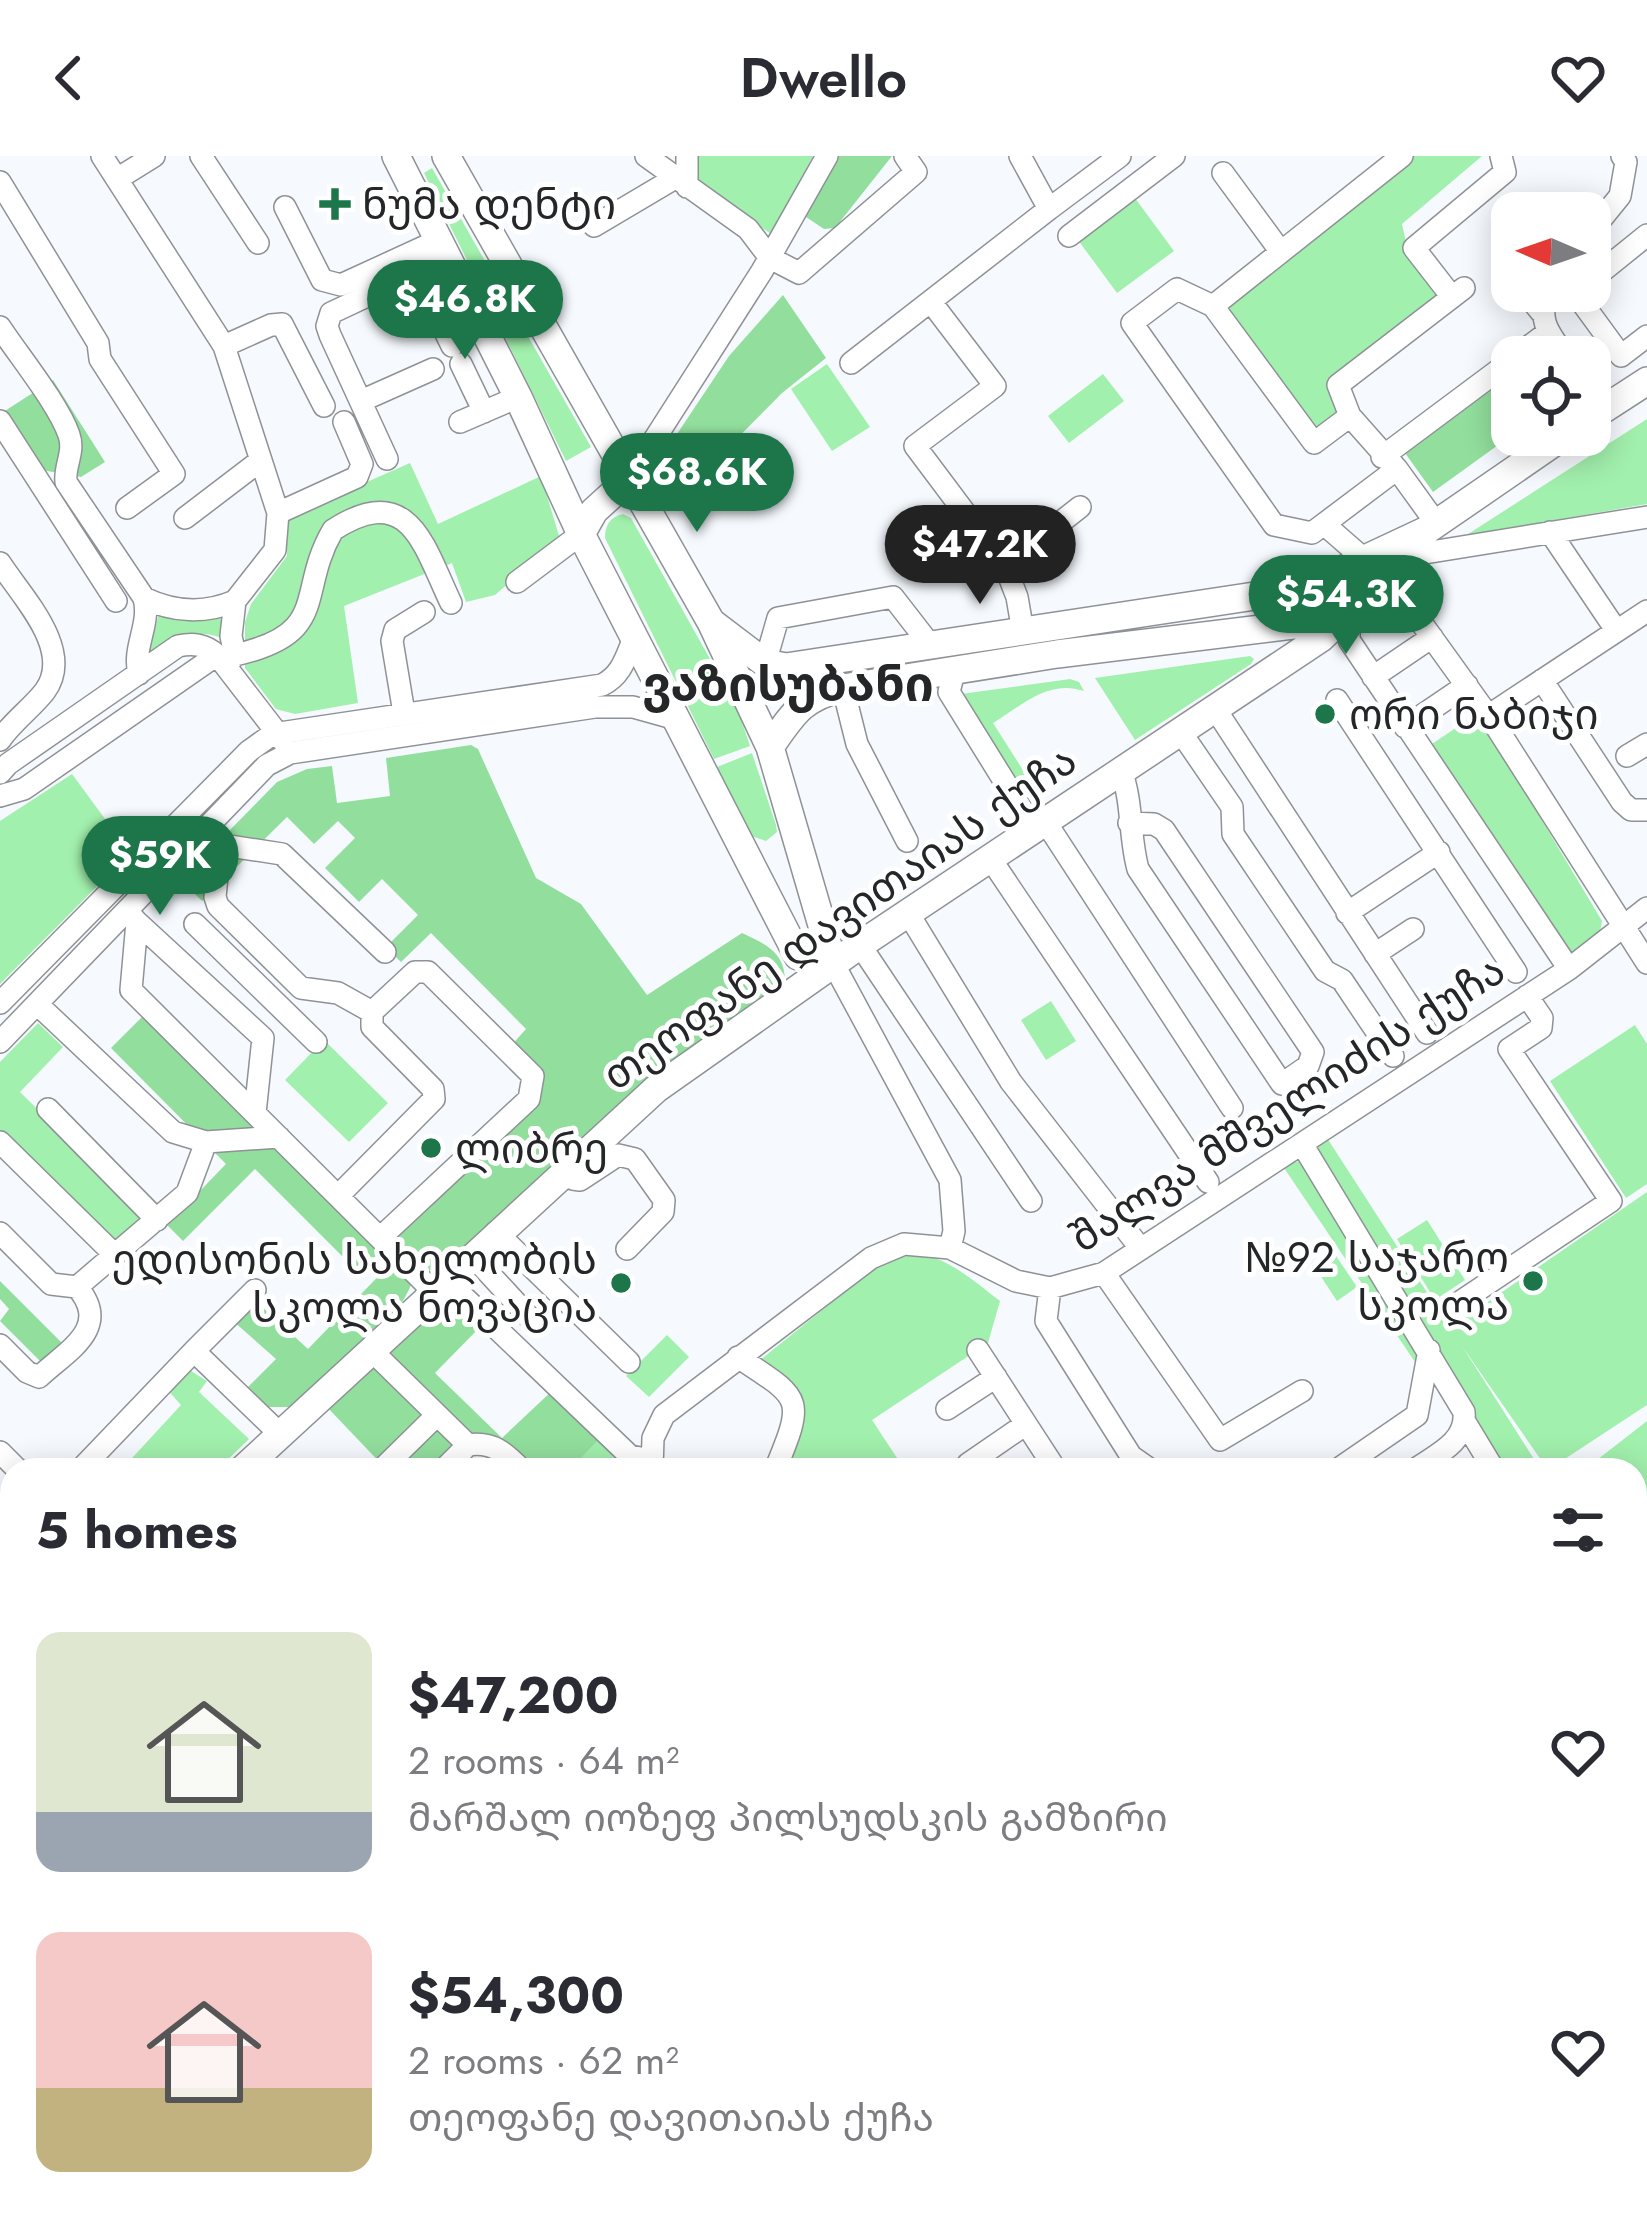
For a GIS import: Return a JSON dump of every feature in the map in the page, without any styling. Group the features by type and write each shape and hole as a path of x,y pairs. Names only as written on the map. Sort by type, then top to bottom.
{"main road":[{"path":"400,158 581,534 797,956 833,963 770,747 711,622 446,156"},
{"path":"1611,397 1647,380"},
{"name":"თეოფანე დავითაიას ქუჩა","path":"255,1458 656,1089 833,963 1321,638 1351,605 1366,568 1534,456"},
{"path":"581,534 594,511 629,478"},
{"name":"თეოფანე დავითაიას ქუჩა","path":"1366,568 1431,527"},
{"path":"711,622 765,663 786,667 1245,599 1300,589 1366,568"},
{"path":"1351,605 1329,600 1326,592 1366,568"},
{"path":"770,747 814,695 955,668 1309,623 1351,605"},
{"path":"730,825 753,850 770,850 791,827"}],"street":[{"path":"102,156 224,346 278,513 275,550 235,602 191,610 143,598"},
{"path":"117,179 154,156"},
{"path":"200,156 258,243"},
{"path":"646,156 748,229 770,258 799,273 916,172 905,156"},
{"path":"681,183 687,156"},
{"path":"629,478 770,258 826,156"},
{"path":"1020,156 1049,209"},
{"path":"851,363 1120,156"},
{"path":"1069,236 1174,156"},
{"path":"1213,306 1402,156"},
{"path":"1431,527 1390,463 1350,416 1338,385 1458,292 1414,248 1505,172 1501,156"},
{"path":"1611,207 1620,196 1626,163 1622,156"},
{"path":"1223,173 1281,252"},
{"path":"594,226 681,183"},
{"path":"2,192 174,474 127,508"},
{"path":"285,206 322,280 332,285 444,249"},
{"path":"1611,264 1647,236"},
{"path":"387,459 330,335 328,319 444,249"},
{"path":"405,312 462,286"},
{"path":"1350,416 1314,443 1213,306 1177,289 1132,323 1274,525 1312,533 1491,377"},
{"path":"430,301 484,412"},
{"path":"931,302 995,386 915,446 1005,566 1023,632"},
{"path":"1589,312 1621,356 1647,336"},
{"path":"224,346 282,324 324,406"},
{"path":"2,333 69,433 66,482 143,598 147,611 136,654 139,674"},
{"path":"361,401 433,369"},
{"path":"460,422 518,397"},
{"path":"0,421 116,601"},
{"path":"278,513 357,477 362,464 344,422"},
{"path":"185,518 261,460"},
{"path":"1005,566 1080,507"},
{"path":"0,796 24,789 226,658 278,642 312,598 333,530 376,514 398,515 415,528 451,603"},
{"path":"1366,568 1647,517"},
{"path":"1325,525 1432,637 1647,963"},
{"path":"1550,532 1616,630"},
{"path":"518,582 581,534"},
{"path":"0,563 53,651 47,688 7,732"},
{"path":"765,663 778,618 892,598 931,646"},
{"path":"226,658 235,602"},
{"path":"1351,605 1349,640 1569,969"},
{"path":"1488,716 1647,611"},
{"path":"404,713 392,640 395,630 424,612"},
{"path":"1372,677 1432,637"},
{"path":"0,1003 249,751 278,732 602,685 621,669 634,638"},
{"path":"2,763 178,646 199,645 226,658 290,753"},
{"path":"955,668 949,692 1232,1108"},
{"path":"1542,680 1622,802 1631,810 1647,810"},
{"path":"1405,728 1467,685"},
{"path":"843,688 856,744 907,841"},
{"path":"1337,700 1516,972"},
{"path":"0,704 7,732"},
{"path":"0,1042 69,970 132,917 155,882 210,841 267,764 290,753 595,706 619,705 676,719"},
{"path":"1216,710 1427,1033"},
{"path":"1180,731 1232,807 1233,834 1325,971 1342,980 1393,1057"},
{"path":"1627,757 1647,744"},
{"path":"1121,771 1127,787 1130,823 1138,869 1282,1084 1308,1066 1313,1052 1165,830 1154,824 1130,823"},
{"path":"210,841 216,901 301,988 338,993 372,1012"},
{"path":"210,841 282,854 386,952"},
{"path":"1348,913 1439,852"},
{"path":"990,858 1208,1182"},
{"path":"136,866 155,882"},
{"path":"169,950 216,901"},
{"name":"შალვა მშველიძის ქუჩა","path":"950,1248 1016,1281 1051,1288 1104,1274 1569,969 1647,908"},
{"path":"908,913 1010,1082 1141,1250"},
{"path":"132,917 263,1038 255,1113"},
{"path":"132,917 131,989 380,1238 635,1458"},
{"path":"194,924 316,1042"},
{"path":"1375,955 1413,929"},
{"path":"860,945 1031,1201"},
{"path":"51,951 69,970"},
{"path":"652,1458 653,1438 664,1414 871,1258 904,1244 950,1248 954,1231 950,1180 833,963"},
{"path":"338,1196 436,1094 372,1027 372,1012 415,972 428,972 533,1076 534,1085 529,1099 380,1238"},
{"path":"1451,1308 1611,1202 1509,1049 1541,1028 1542,1018 1527,996"},
{"path":"37,1004 173,1132 206,1142 279,1137"},
{"path":"48,1109 158,1220"},
{"path":"0,1142 116,1256"},
{"path":"77,1287 188,1192 206,1142"},
{"path":"1302,1144 1429,1350 1487,1458"},
{"path":"566,1170 580,1180 618,1155 635,1159 664,1200 663,1212 627,1249"},
{"path":"496,1232 629,1362"},
{"path":"0,1233 50,1284 77,1287 90,1301 92,1323 39,1377 27,1372 0,1345"},
{"path":"472,1255 531,1318"},
{"path":"1104,1274 1220,1440 1301,1391"},
{"path":"1051,1288 1046,1321 1133,1458"},
{"path":"91,1458 255,1290"},
{"path":"370,1349 468,1445"},
{"path":"978,1350 1046,1458"},
{"path":"1355,1458 1418,1415 1429,1350"},
{"path":"194,1351 280,1434"},
{"path":"738,1357 785,1387 794,1401 789,1437 780,1458"},
{"path":"946,1409 996,1377"},
{"path":"393,1458 437,1414"},
{"path":"1431,1458 1456,1441 1465,1422"},
{"path":"977,1458 1026,1424"},
{"path":"455,1458 468,1445 482,1443 507,1458"}],"green space":[{"path":"695,156 813,156 771,234 698,184"},
{"path":"839,156 892,156 835,228 824,229 806,217"},
{"path":"1410,156 1482,156 1402,224 1408,251 1444,297 1333,384 1340,410 1314,430 1225,310 1226,299"},
{"path":"432,168 591,447 566,461 424,173"},
{"path":"1132,194 1174,251 1117,293 1075,236"},
{"path":"783,295 826,358 782,393 680,496 659,461 729,356"},
{"path":"827,364 870,427 832,451 791,389"},
{"path":"1103,374 1124,401 1069,443 1048,416"},
{"path":"53,380 105,462 81,477 36,469 0,414"},
{"path":"1491,390 1491,450 1433,492 1405,453"},
{"path":"1647,419 1647,504 1469,541 1465,536 1589,456 1611,456 1611,442"},
{"path":"410,463 438,524 541,476 560,539 495,595 466,602 452,563 344,606 358,703 295,714 276,709 245,668 245,622 251,604 287,556 285,518"},
{"path":"623,514 631,518 737,707 750,746 714,759 605,538 609,522"},
{"path":"159,613 219,613 226,640 194,635 148,658"},
{"path":"1250,656 1251,664 1135,740 1095,678"},
{"path":"1070,679 1084,691 1047,691 993,723 1037,792 1027,798 961,694"},
{"path":"1478,713 1602,921 1600,932 1573,953 1564,951 1426,748"},
{"path":"471,745 478,749 536,878 581,904 647,995 742,933 777,956 785,981 646,1080 440,1268 420,1272 392,1242 540,1094 509,1048 526,1029 431,933 401,962 386,947 418,915 382,879 359,902 325,868 355,838 338,821 314,844 287,817 202,901 181,880 277,782 307,769 332,766 337,803 390,796 386,758"},
{"path":"752,753 776,825 777,832 766,841 751,836 717,767"},
{"path":"72,774 130,853 0,984 0,821"},
{"path":"1051,1001 1076,1041 1046,1060 1021,1020"},
{"path":"145,1014 381,1251 359,1273 255,1169 183,1241 167,1225 226,1164 111,1048"},
{"path":"38,1023 63,1047 20,1092 148,1218 117,1250 0,1136 0,1062"},
{"path":"1635,1025 1647,1044 1647,1184 1626,1198 1550,1081"},
{"path":"324,1040 388,1103 349,1142 285,1080"},
{"path":"1327,1138 1450,1328 1647,1192 1647,1405 1566,1458 1540,1458 1462,1346 1533,1458 1499,1458 1310,1148"},
{"path":"1305,1160 1422,1353 1417,1365 1282,1165"},
{"path":"1427,1220 1465,1280 1435,1300 1397,1239"},
{"path":"909,1252 946,1263 968,1277 1000,1301 988,1343 872,1420 897,1458 789,1458 801,1400 759,1361 877,1266"},
{"path":"1334,1253 1357,1287 1337,1301 1314,1266"},
{"path":"393,1261 407,1273 411,1285 389,1320 358,1352 291,1407 261,1407 242,1393 276,1359 223,1312 244,1290 308,1349"},
{"path":"0,1281 64,1345 44,1365 0,1321 9,1309 0,1299"},
{"path":"449,1291 484,1323 435,1373 502,1438 554,1389 604,1434 581,1458 504,1458 461,1435 439,1458 376,1458 327,1407"},
{"path":"667,1335 689,1357 649,1397 626,1376"},
{"path":"191,1371 207,1381 199,1392 249,1439 229,1458 132,1458 181,1405 165,1387"},
{"path":"1647,1421 1647,1458 1599,1458"},
{"path":"604,1434 625,1458 581,1458"}],"place":[{"name":"ნუმა დენტი","path":"335,204"},
{"name":"ორი ნაბიჯი","path":"1325,714"},
{"name":"ლიბრე","path":"431,1148"},
{"name":"№92 საჯარო სკოლა","path":"1533,1281"},
{"name":"ედისონის სახელობის სკოლა ნოვაცია","path":"621,1283"}],"district":[{"name":"ვაზისუბანი","path":"788,684"}]}
